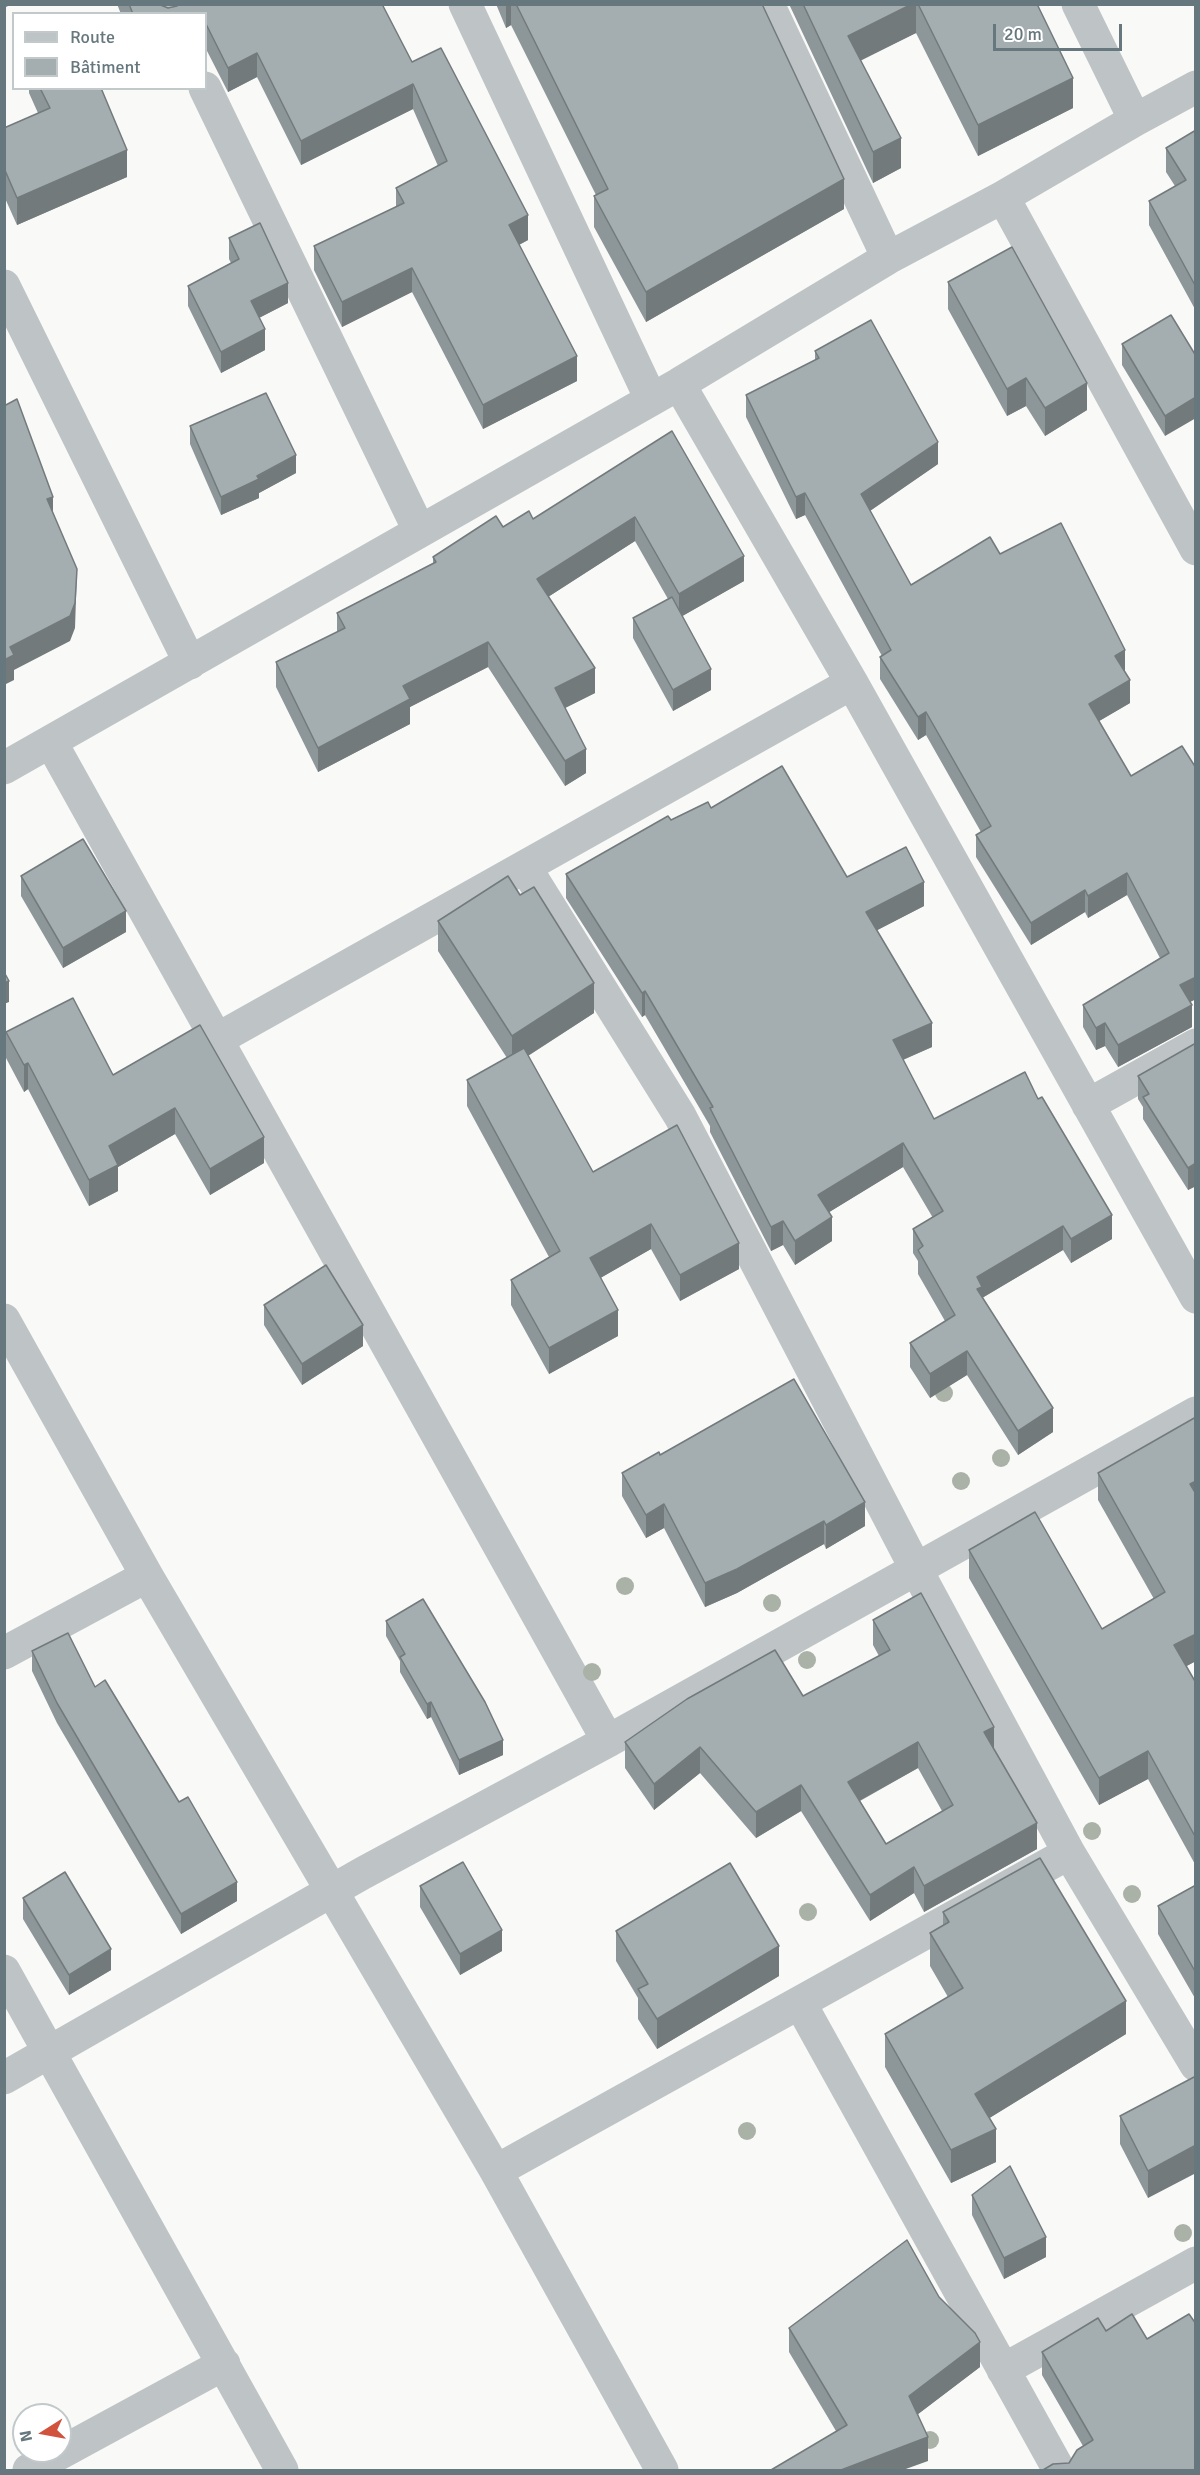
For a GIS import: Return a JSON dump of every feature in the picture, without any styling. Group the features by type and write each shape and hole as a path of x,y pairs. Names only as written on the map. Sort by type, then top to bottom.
{"street":[{"path":"465,4 651,399"},
{"path":"768,4 888,258"},
{"path":"1078,4 1134,120"},
{"path":"4,768 51,744 419,530 679,384 888,258 1003,197 1134,120 1196,87"},
{"path":"206,90 419,530"},
{"path":"1003,197 1186,509 1196,549"},
{"path":"4,286 189,663"},
{"path":"679,384 852,683 1196,1297"},
{"path":"216,1040 852,683"},
{"path":"51,744 608,1741"},
{"path":"525,867 680,1116 916,1569 1069,1852 1196,2065"},
{"path":"1088,1105 1196,1045"},
{"path":"4,1320 147,1576 496,2171 662,2470"},
{"path":"4,2078 332,1891 608,1741 1196,1413"},
{"path":"4,1653 147,1576"},
{"path":"496,2171 1069,1852"},
{"path":"4,1971 282,2470"},
{"path":"800,2003 1059,2470"},
{"path":"1003,2370 1196,2263"},
{"path":"29,2470 224,2364"}],"building":[{"path":"129,4 158,4 168,8 179,4 382,4 412,62 441,48 528,215 509,225 577,356 483,405 412,268 342,302 314,246 404,203 396,188 447,161 413,84 301,141 257,53 228,68 207,26 207,12 132,12"},
{"path":"516,4 762,4 844,179 646,292 594,196 608,189"},
{"path":"803,4 912,4 848,36 901,138 873,152"},
{"path":"918,4 1037,4 1073,78 978,125"},
{"path":"41,90 102,90 127,150 17,198 4,168 4,128 50,108"},
{"path":"1196,130 1196,287 1149,201 1186,180 1166,148"},
{"path":"260,223 288,283 251,301 265,329 221,352 188,286 239,259 229,238"},
{"path":"1012,247 1087,383 1045,408 1026,378 1007,389 948,282"},
{"path":"1171,315 1196,356 1196,397 1165,416 1122,344"},
{"path":"871,320 938,442 861,494 911,585 990,537 1000,554 1061,523 1125,650 1115,656 1130,680 1089,704 1131,776 1182,746 1196,768 1196,977 1180,985 1192,1005 1118,1045 1105,1023 1096,1028 1083,1005 1169,953 1127,873 1088,896 1085,890 1031,923 976,835 991,826 926,712 918,717 880,657 891,650 805,493 796,497 746,395 819,358 815,351"},
{"path":"266,393 296,455 257,476 259,479 221,497 190,426"},
{"path":"17,399 53,497 47,499 77,569 75,603 70,616 10,647 14,655 4,660 4,406"},
{"path":"672,431 744,556 679,594 635,517 537,579 595,668 555,688 586,749 565,761 488,642 403,686 410,699 318,748 276,662 345,628 337,613 436,562 433,557 496,516 503,527 529,511 533,519"},
{"path":"672,597 711,669 673,690 633,618"},
{"path":"782,766 847,877 906,847 924,882 866,912 932,1023 893,1040 934,1119 1025,1072 1038,1099 1042,1097 1112,1215 1071,1239 1063,1226 977,1277 982,1287 977,1289 1053,1408 1018,1431 967,1351 930,1374 910,1343 955,1315 918,1250 923,1246 913,1229 943,1211 903,1143 818,1195 832,1217 795,1241 783,1221 771,1227 710,1108 713,1107 645,991 642,993 566,874 668,816 671,820 708,802 711,808"},
{"path":"83,839 126,911 63,948 21,876"},
{"path":"508,876 520,895 534,887 594,983 512,1036 438,921"},
{"path":"4,972 9,981 4,983"},
{"path":"73,998 113,1075 200,1025 264,1137 210,1169 175,1108 109,1146 118,1165 89,1180 28,1063 24,1065 6,1032"},
{"path":"1196,1043 1196,1163 1188,1168 1143,1097 1149,1094 1138,1076"},
{"path":"524,1048 593,1172 677,1125 739,1243 680,1275 651,1224 590,1258 618,1310 549,1348 511,1280 560,1251 467,1080"},
{"path":"326,1265 363,1325 302,1364 264,1305"},
{"path":"794,1379 865,1502 826,1525 824,1521 737,1569 705,1583 664,1504 646,1515 622,1473 659,1452 660,1455"},
{"path":"1196,1417 1196,1481 1190,1484 1196,1494 1196,1634 1174,1645 1196,1683 1196,1838 1148,1751 1099,1778 969,1550 1035,1512 1102,1629 1165,1592 1098,1473"},
{"path":"921,1593 994,1727 984,1732 1037,1823 924,1886 914,1867 870,1895 801,1785 756,1812 700,1747 654,1784 625,1742 687,1699 775,1650 803,1696 890,1650 873,1620","holes":["918,1742 953,1805 886,1844 848,1782"]},
{"path":"423,1599 485,1702 503,1740 459,1760 431,1702 427,1704 400,1657 405,1654 386,1621"},
{"path":"68,1633 95,1687 105,1680 179,1802 188,1797 237,1882 181,1914 57,1703 32,1651"},
{"path":"1040,1858 1126,2001 975,2094 996,2129 951,2150 885,2034 963,1988 930,1933 949,1922 943,1912"},
{"path":"463,1862 502,1930 460,1954 420,1886"},
{"path":"730,1863 779,1946 657,2019 638,1989 648,1984 616,1931"},
{"path":"65,1872 111,1949 69,1975 23,1898"},
{"path":"1196,1885 1196,1973 1158,1906"},
{"path":"1196,2076 1196,2145 1148,2171 1120,2116"},
{"path":"1010,2166 1046,2237 1004,2258 972,2195"},
{"path":"907,2240 939,2297 975,2333 980,2342 909,2396 928,2437 841,2470 771,2470 847,2425 789,2328"},
{"path":"1132,2314 1147,2339 1189,2314 1196,2324 1196,2470 1043,2470 1053,2464 1069,2463 1077,2450 1093,2440 1042,2352 1098,2318 1106,2331"}]}
